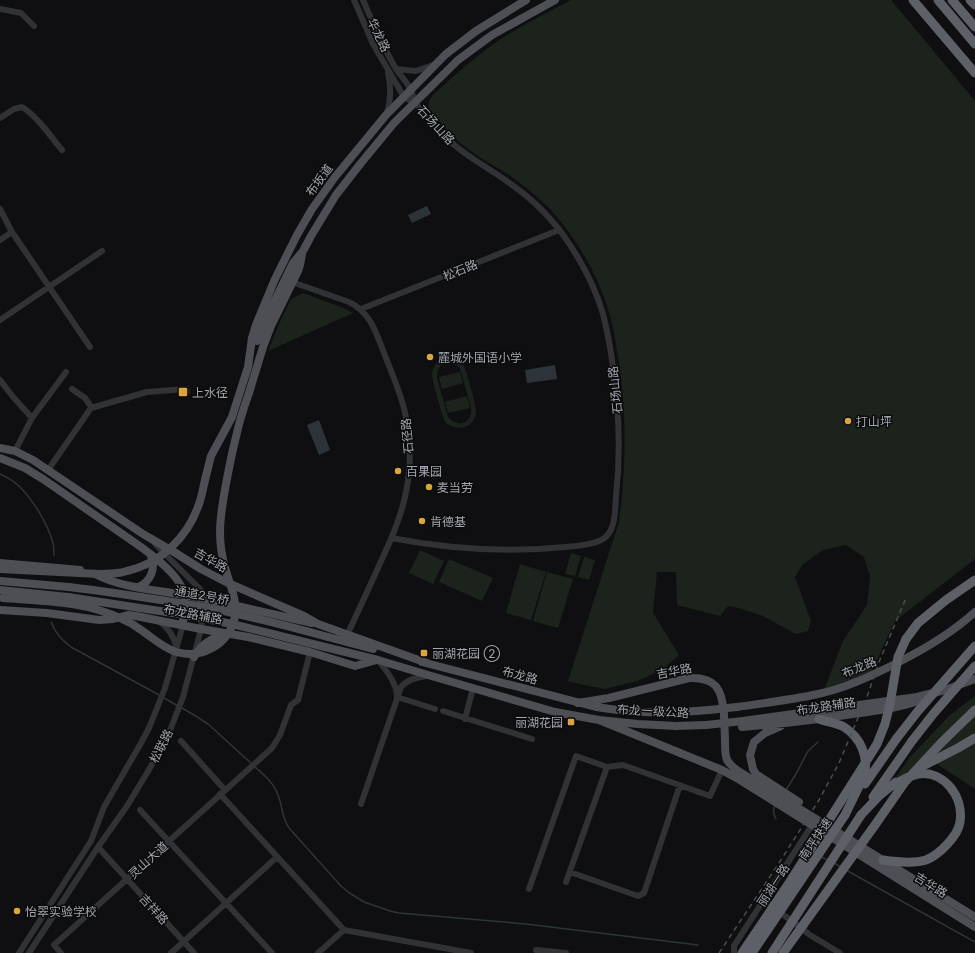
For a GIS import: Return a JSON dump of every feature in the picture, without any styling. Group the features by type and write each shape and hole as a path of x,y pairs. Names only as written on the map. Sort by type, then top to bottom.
{"highway":[{"path":"914,0 975,73"},
{"path":"938,0 975,44"},
{"path":"952,0 975,27"},
{"path":"970,0 975,5"},
{"path":"742,953 791,880 876,744 885,724 898,657 906,639 918,623 946,600 975,580"},
{"name":"南坪快速","path":"752,953 897,738 918,711 975,646"},
{"name":"南坪快速","path":"772,953 860,815 912,741 975,666"},
{"path":"783,953 905,782 941,743 975,710"},
{"path":"820,719 843,727 857,739 864,750 866,770 845,815"},
{"path":"860,815 880,795 904,775 975,738"},
{"path":"884,860 903,862 926,860 937,854 948,843 956,833 960,822 958,798 950,787 941,779 930,775 918,774 906,778 892,786"}],"main road":[{"name":"布坂道","path":"256,338 256,325 275,279 312,209 335,177 386,115 446,54 476,31 526,0"},
{"name":"布坂道","path":"0,568 116,574 140,567 169,550 184,533 193,519 199,505 211,456 232,417 256,338 293,263 303,251 336,196 394,123 458,60 492,35 555,0"},
{"path":"2,598 64,603 97,609 131,624 163,646 181,653 197,653 211,649 224,639 234,622 235,613 234,596 223,561 220,532 222,508 236,437 263,347 271,326 300,265 303,251"},
{"name":"吉华路","path":"0,448 15,451 33,460 143,534 212,575 304,616 318,624 426,663"},
{"path":"0,458 25,468 43,479 148,552 175,576 184,595 182,625"},
{"path":"138,587 147,581 152,570 152,560 148,552"},
{"name":"布龙路辅路","path":"0,563 85,570 107,579 138,587 184,595 318,624"},
{"name":"通道2号桥","path":"0,581 69,587 199,607 255,618 328,637"},
{"name":"通道2号桥","path":"0,590 68,596 186,615 232,624 326,647"},
{"name":"布龙路辅路","path":"0,610 53,613 99,620 114,619 132,615 248,637 310,652 355,666 378,660"},
{"name":"布龙路","path":"328,637 596,707 643,712 686,712 737,707 796,698 818,694 862,680 916,653 946,635 975,612"},
{"path":"193,658 200,648 210,640 223,635 234,634"},
{"name":"布龙路","path":"326,647 378,660 555,712 599,720"},
{"name":"吉华路","path":"578,703 608,698 689,678 697,677 704,679 714,684 723,700 727,760 738,771 770,791"},
{"path":"743,724 917,697 945,690 975,679"},
{"name":"布龙路辅路","path":"706,725 787,724 905,706 945,690"},
{"path":"599,720 770,791 796,807"},
{"name":"布龙一级公路","path":"599,720 676,726 706,725"},
{"path":"787,724 765,733 754,742 750,755 753,769 770,791 796,807"},
{"path":"722,770 726,748"},
{"name":"吉华路","path":"796,807 814,822 975,927"},
{"name":"吉华路","path":"814,822 884,860 975,917"}],"street":[{"name":"华龙路","path":"354,0 373,44 404,97"},
{"name":"华龙路","path":"363,0 396,69 411,90 415,103"},
{"path":"0,8 21,13 34,26"},
{"path":"396,69 416,71 435,65"},
{"path":"386,115 390,102 391,89 388,70"},
{"path":"404,97 415,103"},
{"name":"石场山路","path":"391,538 428,545 488,550 528,550 596,543 608,535 612,528 618,485 619,430 608,335 603,313 592,285 579,259 546,214 522,192 473,160 452,143 437,129 415,103"},
{"path":"0,118 14,109 22,107 35,118 62,150"},
{"path":"0,209 12,232 90,347"},
{"name":"松石路","path":"361,310 559,230"},
{"path":"0,240 12,232"},
{"path":"0,320 102,251"},
{"name":"石径路","path":"292,282 349,302 368,317 399,389 408,426 410,452 409,477 402,508 391,538 347,634"},
{"path":"15,451 32,418 66,372"},
{"path":"0,380 32,418"},
{"path":"72,389 85,398 92,408"},
{"path":"48,470 92,408 148,392 186,389 187,392"},
{"path":"143,534 162,550 190,578 203,592 207,600"},
{"name":"松联路","path":"31,952 98,847 127,806 162,746 183,697 207,600"},
{"path":"156,620 169,631 176,647"},
{"name":"松联路","path":"19,953 90,841 104,807 141,743 165,688 182,625"},
{"name":"灵山大道","path":"61,953 54,945 272,748 280,735 291,705 298,700 310,652"},
{"path":"378,660 394,683 397,697"},
{"path":"360,804 401,687 409,680 428,675"},
{"path":"465,719 473,688"},
{"path":"397,697 436,709"},
{"path":"443,711 532,739"},
{"path":"181,741 277,857 344,930 471,953"},
{"path":"529,889 576,756 607,767 622,765 710,796 722,770"},
{"path":"566,882 607,767"},
{"path":"570,872 638,896 644,893 680,785"},
{"path":"140,810 272,953"},
{"name":"丽湖一路","path":"734,953 734,946 814,822"},
{"name":"吉祥路","path":"98,847 194,953"},
{"path":"171,953 277,857"},
{"path":"764,900 810,935 840,953"},
{"path":"318,953 344,930"},
{"path":"25,944 31,952"},
{"path":"536,950 566,953"}],"shaded area":[{"path":"571,0 891,0 975,101 975,559 895,621 869,677 824,690 843,641 867,605 870,577 864,557 846,545 823,550 802,565 795,577 811,621 808,631 796,634 763,616 739,608 728,606 720,616 677,605 676,572 657,572 653,613 679,655 662,670 637,681 605,689 568,681 619,522 625,442 622,382 612,324 604,298 593,271 578,245 561,221 532,193 508,174 475,154 458,141 433,115 428,104 433,95 459,71 487,49 515,30"},
{"path":"427,206 431,214 412,223 408,215"},
{"path":"303,293 353,313 268,351 291,299"},
{"path":"445,358 455,359 461,362 464,366 476,410 472,423 462,428 452,427 444,420 434,385 432,374 433,369 439,361","holes":["448,362 454,363 460,368 471,408 470,417 464,423 456,423 448,417 437,378 437,372 441,366"]},
{"path":"555,365 557,379 527,383 525,370"},
{"path":"460,372 463,383 442,389 439,377"},
{"path":"467,396 470,408 448,413 445,402"},
{"path":"319,420 330,450 319,455 307,425"},
{"path":"420,550 444,561 433,584 409,573"},
{"path":"571,553 581,556 575,576 565,574"},
{"path":"584,557 595,560 589,580 578,577"},
{"path":"449,559 493,578 482,601 439,582"},
{"path":"520,564 546,572 531,620 506,613"},
{"path":"547,572 573,579 558,628 533,621"},
{"path":"975,696 975,789 937,764 896,777 910,757 950,715"}],"waterway":[{"path":"0,474 19,486 35,505 51,536 54,555"},
{"path":"51,622 59,636 71,647 161,696"},
{"path":"164,698 178,706"},
{"path":"182,708 208,724 252,764"},
{"path":"786,790 808,751 818,742"},
{"path":"254,766 274,787 280,799 289,828 341,886 364,902 399,913 526,924 698,945"},
{"path":"775,806 773,811 776,819"},
{"path":"803,847 807,849"},
{"path":"821,857 828,860"},
{"path":"834,863 841,867"},
{"path":"846,870 975,942"}],"railway":[{"path":"719,953 819,800 839,763 906,598"}],"place":[{"name":"麓城外国语小学","path":"430,357"},
{"name":"上水径","path":"183,392"},
{"name":"打山坪","path":"848,421"},
{"name":"百果园","path":"398,471"},
{"name":"麦当劳","path":"429,487"},
{"name":"肯德基","path":"422,521"},
{"name":"丽湖花园 ②","path":"424,653"},
{"name":"丽湖花园","path":"571,722"},
{"name":"怡翠实验学校","path":"17,911"}]}
